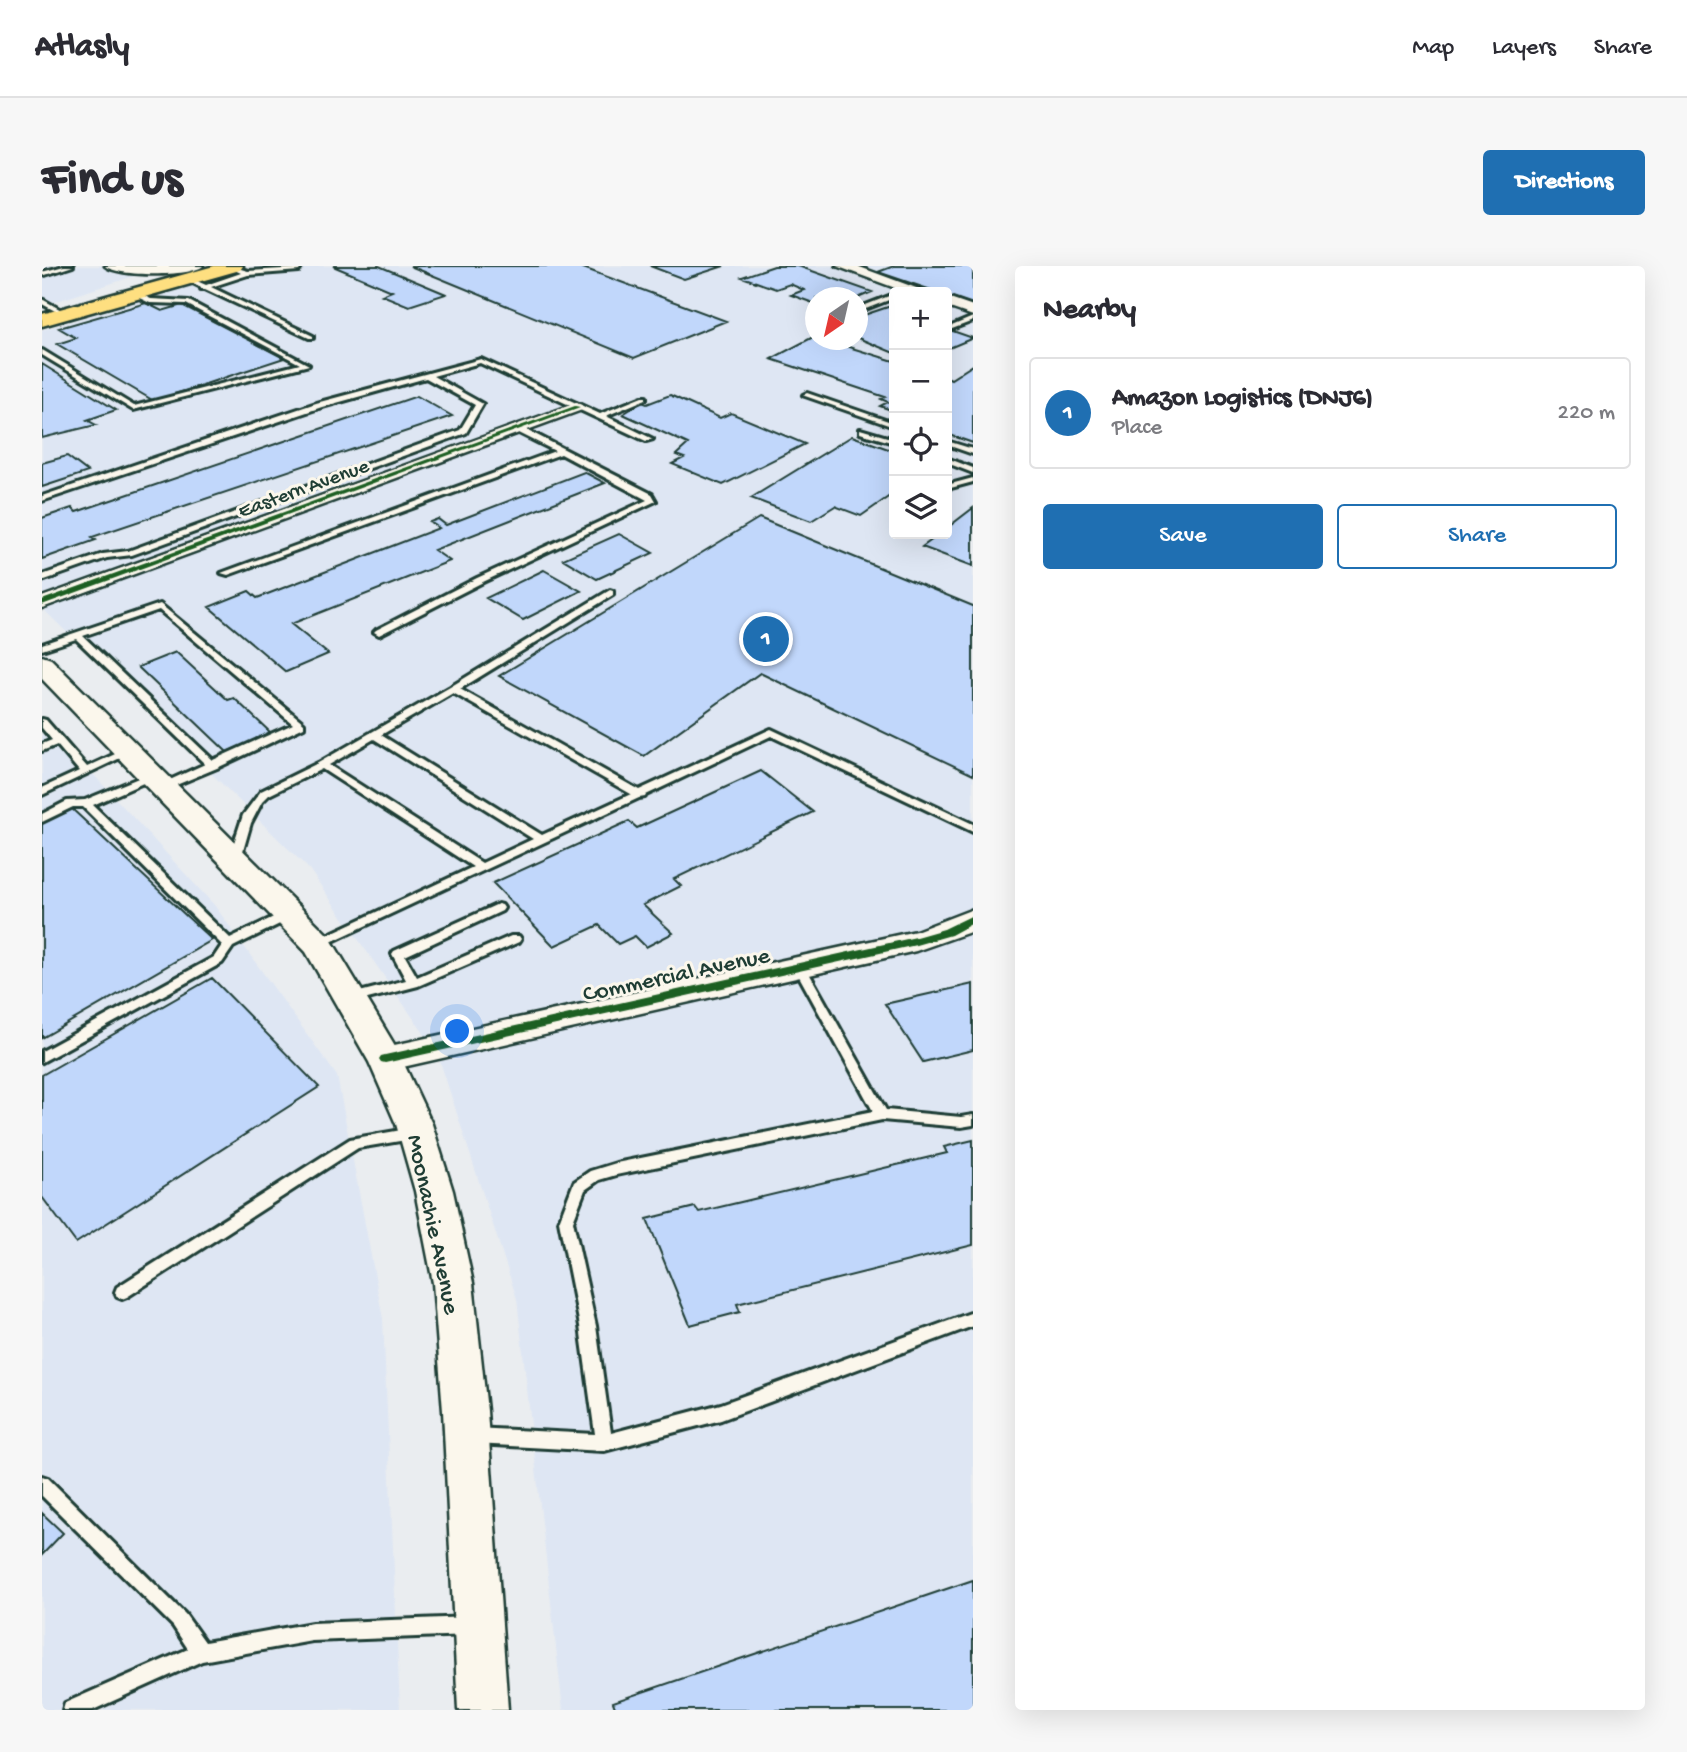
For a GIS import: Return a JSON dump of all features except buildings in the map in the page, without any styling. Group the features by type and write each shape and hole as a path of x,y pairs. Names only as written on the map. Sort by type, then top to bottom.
{"main road":[{"path":"113,266 195,278"},
{"path":"42,319 210,266"},
{"path":"42,319 238,269"},
{"name":"Moonachie Avenue","path":"42,664 318,944 352,998 385,1059 417,1134 434,1191 453,1283 467,1435 483,1710"}],"street":[{"path":"852,267 902,287"},
{"path":"952,304 973,311"},
{"name":"Eastern Avenue","path":"42,603 577,407"},
{"name":"Commercial Avenue","path":"385,1059 916,942 973,919"}],"lane":[{"path":"42,274 70,266"},
{"path":"238,269 299,268 290,266"},
{"path":"195,278 311,337"},
{"path":"42,352 133,408 306,365 187,302 150,301 135,294"},
{"path":"868,306 889,298"},
{"path":"42,300 61,312"},
{"path":"952,327 973,319"},
{"path":"42,499 307,409 481,361 649,439"},
{"path":"42,578 106,555 129,552 463,431 479,404 428,376"},
{"path":"807,395 889,423"},
{"path":"598,416 644,398"},
{"path":"379,632 480,580 652,501 649,496 518,429"},
{"path":"863,430 889,440"},
{"path":"952,445 973,452"},
{"path":"225,573 562,451"},
{"path":"952,462 973,471"},
{"path":"952,486 973,480"},
{"path":"235,858 245,823 257,800 453,689 610,593"},
{"path":"42,647 160,607 300,725 213,766 86,804 71,803 42,818"},
{"path":"77,635 213,766"},
{"path":"453,689 641,795"},
{"path":"42,722 86,772"},
{"path":"318,944 771,732 973,828"},
{"path":"374,734 542,840"},
{"path":"42,748 58,741"},
{"path":"42,792 130,751"},
{"path":"322,765 482,868"},
{"path":"86,804 229,944"},
{"path":"414,984 398,954 498,908"},
{"path":"42,1057 218,960 229,944 289,915"},
{"path":"352,998 414,984 514,939"},
{"path":"800,967 882,1115"},
{"path":"604,1443 588,1325 566,1221 579,1186 595,1175 616,1169 882,1115 961,1122 973,1120"},
{"path":"122,1292 355,1143 417,1134"},
{"path":"467,1435 604,1443 721,1412 973,1319"},
{"path":"42,1485 179,1620 201,1652"},
{"path":"72,1710 201,1652 312,1632 478,1625"}],"shaded area":[{"path":"42,266 101,266 159,268 42,306"},
{"path":"258,266 973,266 973,1710 563,1710 517,1299 437,1052 309,869 42,608 42,330"},
{"path":"42,719 215,906 337,1076 383,1319 400,1710 42,1710"}],"cycle path":[{"path":"42,603 577,407"},
{"path":"385,1059 916,941 947,932 973,919"}],"place":[{"name":"Amazon Logistics (DNJ6)","path":"766,639"}]}
